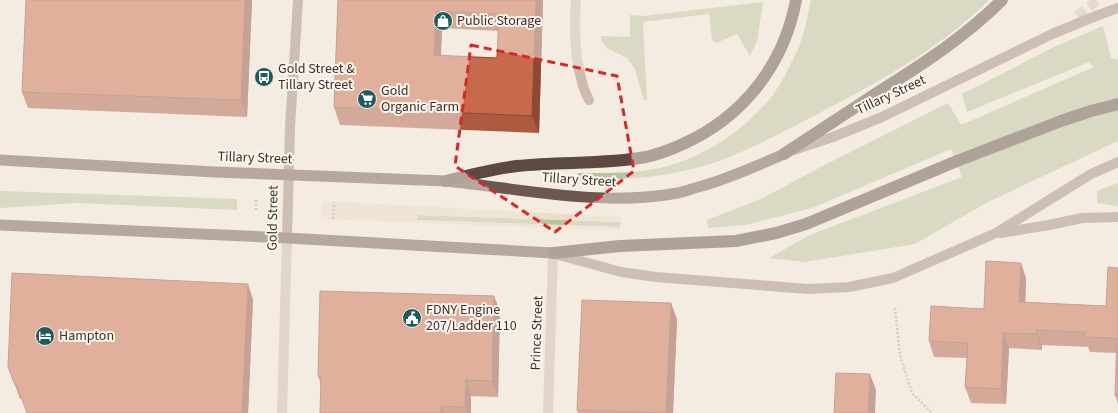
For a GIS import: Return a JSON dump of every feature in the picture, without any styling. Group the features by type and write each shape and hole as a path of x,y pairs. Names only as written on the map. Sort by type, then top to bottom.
{"highway":[{"path":"446,181 517,166 612,162 648,157 675,148 700,136 720,123 738,107 754,92 766,75 786,38 796,0"},
{"path":"784,154 916,69 951,44 1002,0"},
{"path":"0,225 287,238 553,253 620,246 736,241 776,233 806,224 957,160 1060,121 1118,104"},
{"name":"Tillary Street","path":"1,159 216,172 446,181 560,195 598,198 639,198 680,193 700,187 784,154"},
{"path":"0,233 15,226"}],"main road":[{"name":"Gold Street","path":"287,238 288,174 298,0"},
{"name":"Tillary Street","path":"784,154 833,137 882,117 1052,34 1118,8"},
{"path":"1052,34 1077,16"},
{"path":"553,253 621,272 656,277 808,289 849,287 893,278 996,233 1091,174 1118,162"},
{"path":"996,233 1049,225 1082,218 1118,217"}],"street":[{"path":"576,0 574,30 576,56 582,82 589,100"},
{"name":"Gold Street","path":"282,413 287,238"},
{"name":"Prince Street","path":"548,413 553,253"}],"path":[{"path":"256,200 256,212"},
{"path":"333,219 334,202"},
{"path":"895,308 900,355 912,393 932,413"}],"highlighted area":[{"path":"471,45 617,76 634,171 555,232 455,166"}],"green space":[{"path":"811,0 989,0 948,35 903,66 832,107 742,152 714,163 662,175 623,179 577,179 578,173 637,171 671,165 712,148 737,131 769,100 782,81 799,46 805,28"},
{"path":"763,2 757,41 750,56 737,34 716,43 712,40 709,14 643,22 647,100 644,100 634,67 627,58 607,48 602,42 601,36 630,37 630,15 643,16"},
{"path":"1103,26 1111,58 1118,60 1118,141 988,202 915,244 805,262 769,258 810,235 962,177 951,149 812,208 745,225 708,228 707,220 761,199 948,103 961,125 1094,67 1089,62 967,112 962,94 1054,47"},
{"path":"1118,183 1118,206 1097,203 1097,191"},
{"path":"0,191 237,199 237,210 77,203 0,208"},
{"path":"417,215 621,222 620,227 417,220"}],"shaded area":[{"path":"322,202 621,216 621,222 417,215 417,220 620,227 620,230 322,219"}],"building":[{"path":"26,0 245,0 241,100 22,92"},
{"path":"338,0 536,0 532,116 334,107","holes":["436,11 499,14 497,58 434,55"]},
{"path":"986,261 1021,263 1019,302 1106,306 1108,267 1118,268 1118,395 1115,395 1117,338 1084,337 1085,332 1036,330 1036,334 1003,333 1001,389 965,387 968,343 929,341 931,306 984,309"},
{"path":"12,273 248,284 242,413 27,413 17,385 15,385 8,367"},
{"path":"320,291 494,296 492,381 466,380 465,407 441,406 441,413 320,413 321,377 318,376"},
{"path":"582,300 671,303 666,413 577,410"},
{"path":"836,373 870,374 868,413 834,413"}],"tunnel":[{"path":"1077,16 1098,0"}],"place":[{"name":"Public Storage","path":"443,21"},
{"name":"Gold Street & Tillary Street","path":"264,77"},
{"name":"Gold Organic Farm","path":"367,99"},
{"name":"FDNY Engine 207/Ladder 110","path":"412,318"},
{"name":"Hampton","path":"45,336"}]}
